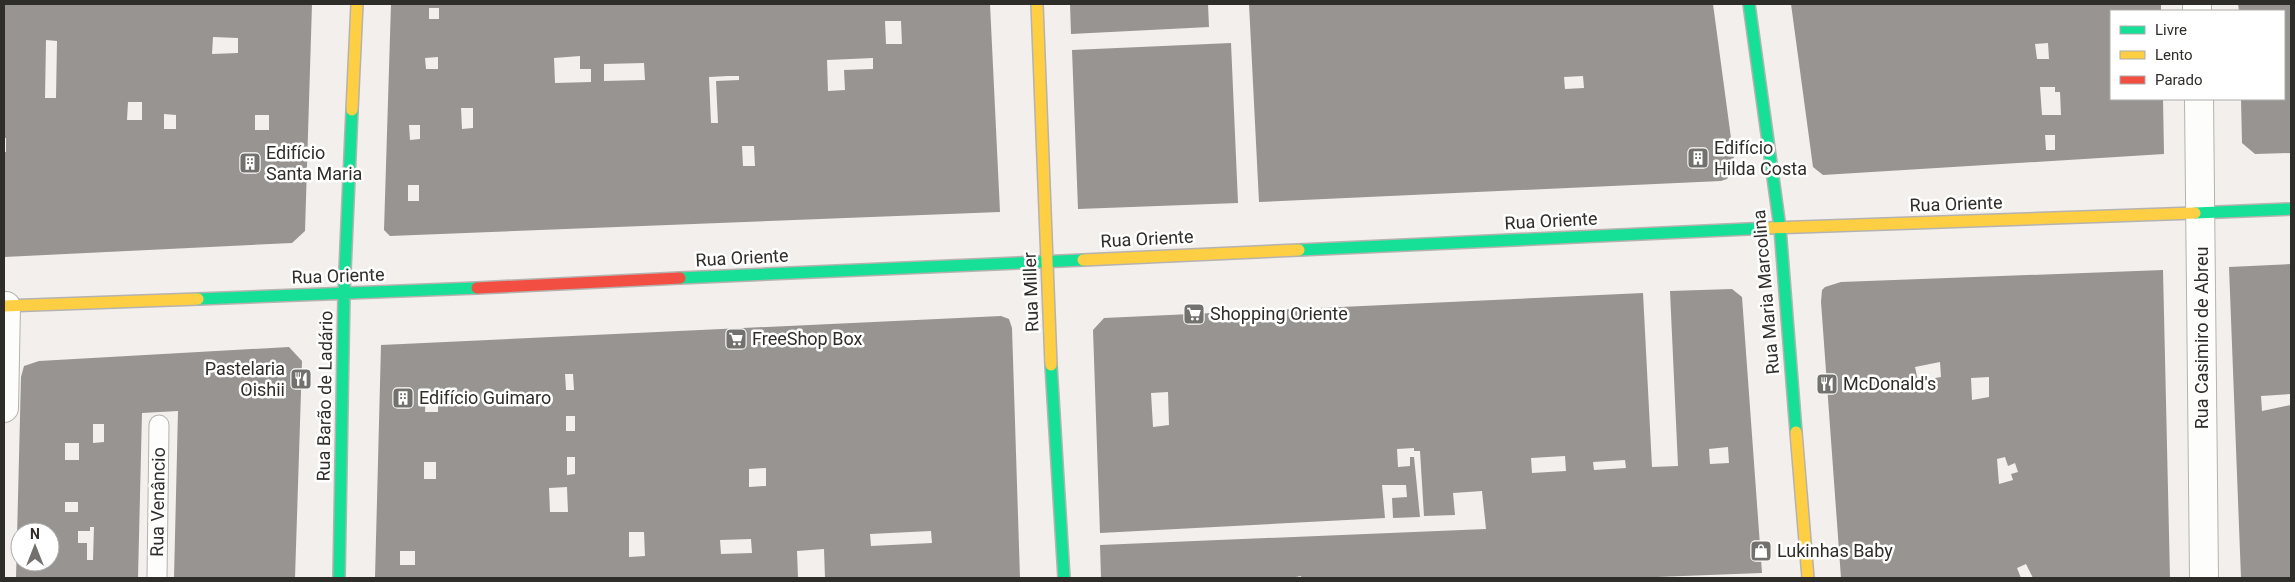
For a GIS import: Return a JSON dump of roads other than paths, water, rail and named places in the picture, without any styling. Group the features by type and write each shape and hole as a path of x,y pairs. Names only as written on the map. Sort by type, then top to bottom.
{"main road":[{"name":"Rua Barão de Ladário","path":"339,578 344,294 357,4"},
{"name":"Rua Miller","path":"1037,4 1064,578"},
{"name":"Rua Maria Marcolina","path":"1749,4 1780,228 1808,578"},
{"name":"Rua Oriente","path":"5,306 344,294 1780,228 2291,209"}],"street":[{"name":"Rua Casimiro de Abreu","path":"2199,100 2204,578"},
{"path":"4,408 5,306"}],"lane":[{"name":"Rua Venâncio","path":"157,578 159,426"}],"place":[{"name":"Edifício Hilda Costa","path":"1698,158"},
{"name":"Edifício Santa Maria","path":"250,163"},
{"name":"Shopping Oriente","path":"1194,314"},
{"name":"FreeShop Box","path":"736,339"},
{"name":"Pastelaria Oishii","path":"301,379"},
{"name":"McDonald's","path":"1827,384"},
{"name":"Edifício Guimaro","path":"403,398"},
{"name":"Lukinhas Baby","path":"1761,551"}]}
